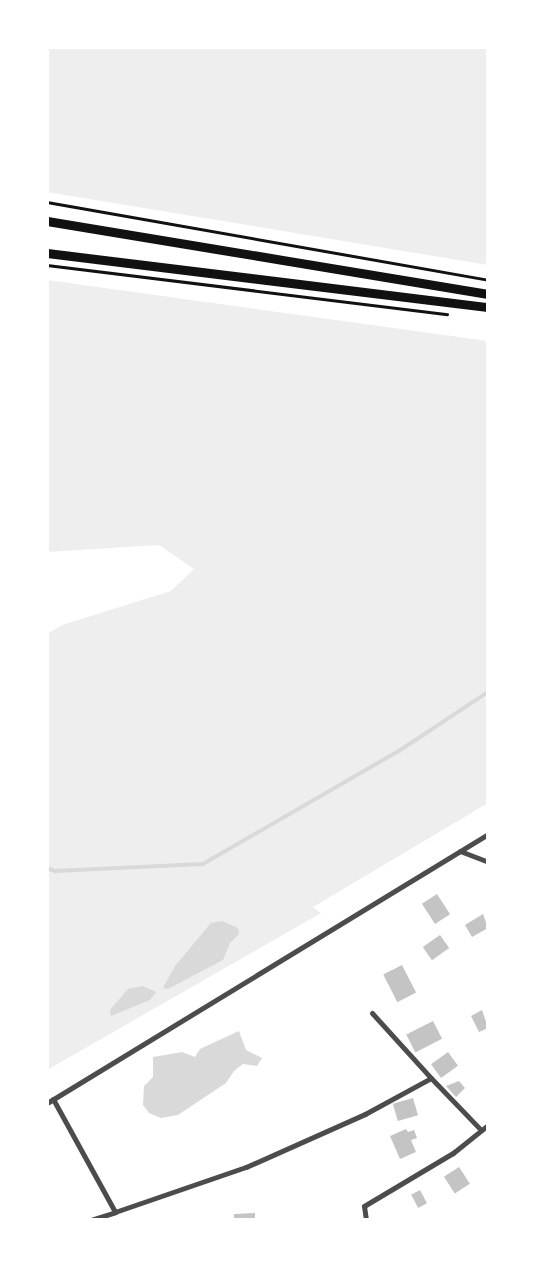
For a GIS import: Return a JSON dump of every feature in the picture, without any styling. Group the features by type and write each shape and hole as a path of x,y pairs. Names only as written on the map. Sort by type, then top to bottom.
{"main road":[{"path":"47,221 488,294"},
{"path":"47,253 488,307"}],"street":[{"path":"115,1212 50,1101 488,834"},
{"path":"460,851 488,862"},
{"path":"372,1013 481,1130"},
{"path":"91,1220 246,1167 365,1114 431,1079"},
{"path":"366,1220 364,1206 453,1153 488,1125"}],"path":[{"path":"47,202 488,280"},
{"path":"47,265 446,314"}],"shaded area":[{"path":"47,47 488,47 488,265 47,192"},
{"path":"47,280 488,341 488,803 313,907 321,913 47,1070 47,634 62,625 171,591 194,569 159,545 47,552"},
{"path":"222,921 238,928 239,934 230,943 223,960 168,989 163,988 175,966 211,923"},
{"path":"143,986 156,992 150,1000 111,1016 110,1010 128,989"},
{"path":"239,1031 246,1050 262,1058 257,1066 243,1064 226,1083 178,1115 161,1118 149,1113 143,1105 144,1086 153,1077 153,1057 182,1052 195,1057 200,1049"}],"building":[{"path":"437,894 450,914 435,924 422,904"},
{"path":"483,914 488,928 472,937 465,925"},
{"path":"440,935 449,948 432,960 423,947"},
{"path":"402,965 416,993 397,1002 383,975"},
{"path":"482,1010 488,1028 479,1032 471,1016"},
{"path":"433,1021 442,1039 415,1052 406,1035"},
{"path":"448,1052 458,1066 441,1078 431,1064"},
{"path":"459,1081 465,1088 456,1097 446,1086"},
{"path":"413,1098 418,1115 398,1121 393,1104"},
{"path":"406,1129 408,1132 414,1130 417,1138 411,1140 416,1152 400,1159 390,1136"},
{"path":"459,1167 470,1184 455,1194 444,1177"},
{"path":"420,1190 427,1203 418,1208 411,1195"},
{"path":"255,1213 255,1220 234,1220 234,1214"}],"waterway":[{"path":"47,868 55,871 203,864 399,751 488,692"}]}
